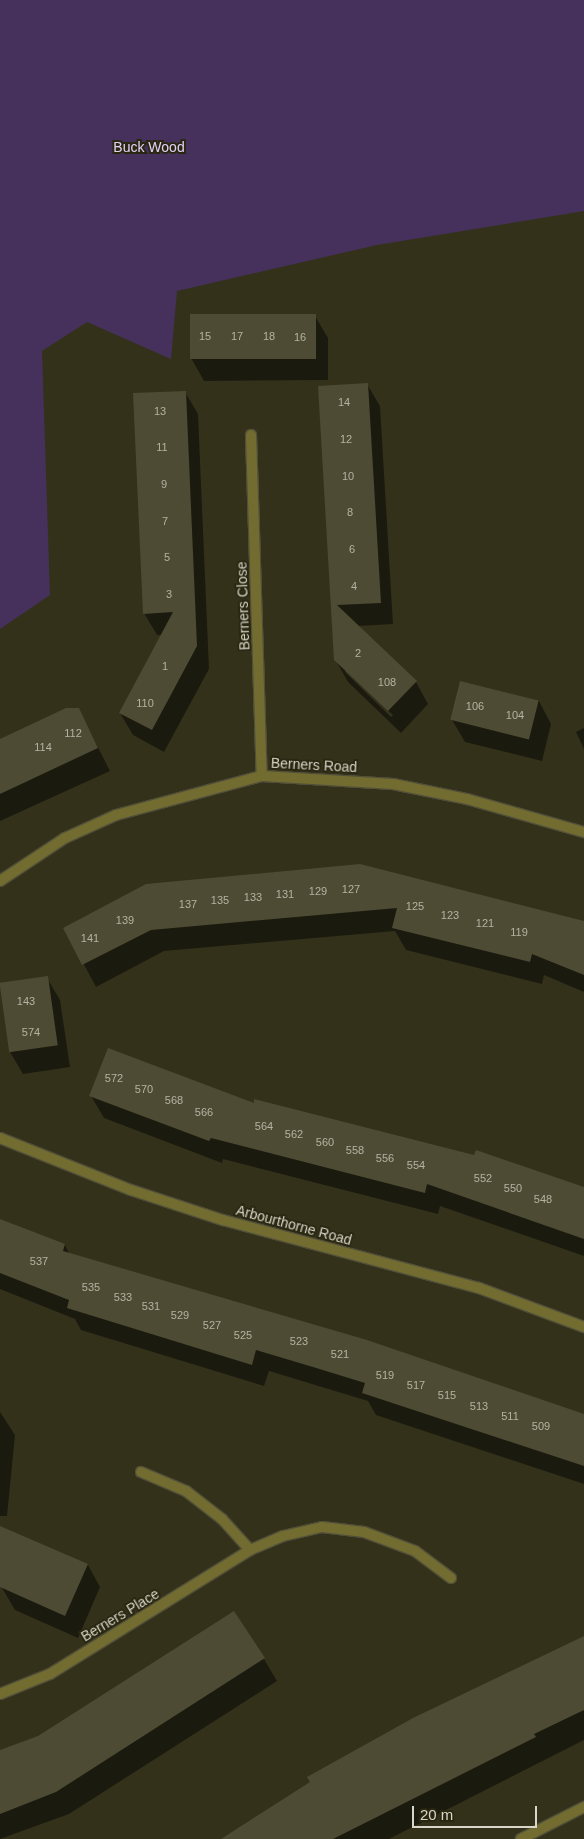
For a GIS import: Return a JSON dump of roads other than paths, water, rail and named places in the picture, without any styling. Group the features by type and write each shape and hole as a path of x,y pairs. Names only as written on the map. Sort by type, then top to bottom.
{"street":[{"name":"Berners Close","path":"251,435 262,776"},
{"name":"Berners Road","path":"0,881 65,838 116,814 262,776 393,784 467,799 584,832"},
{"name":"Arbourthorne Road","path":"0,1138 131,1190 223,1220 479,1288 584,1327"},
{"path":"142,1472 186,1491 222,1519 250,1550"},
{"name":"Berners Place","path":"0,1694 50,1674 250,1550 322,1527 364,1532 415,1551 451,1578"},
{"path":"521,1839 584,1807"}],"park label":[{"name":"Buck Wood","path":"149,147"}]}
